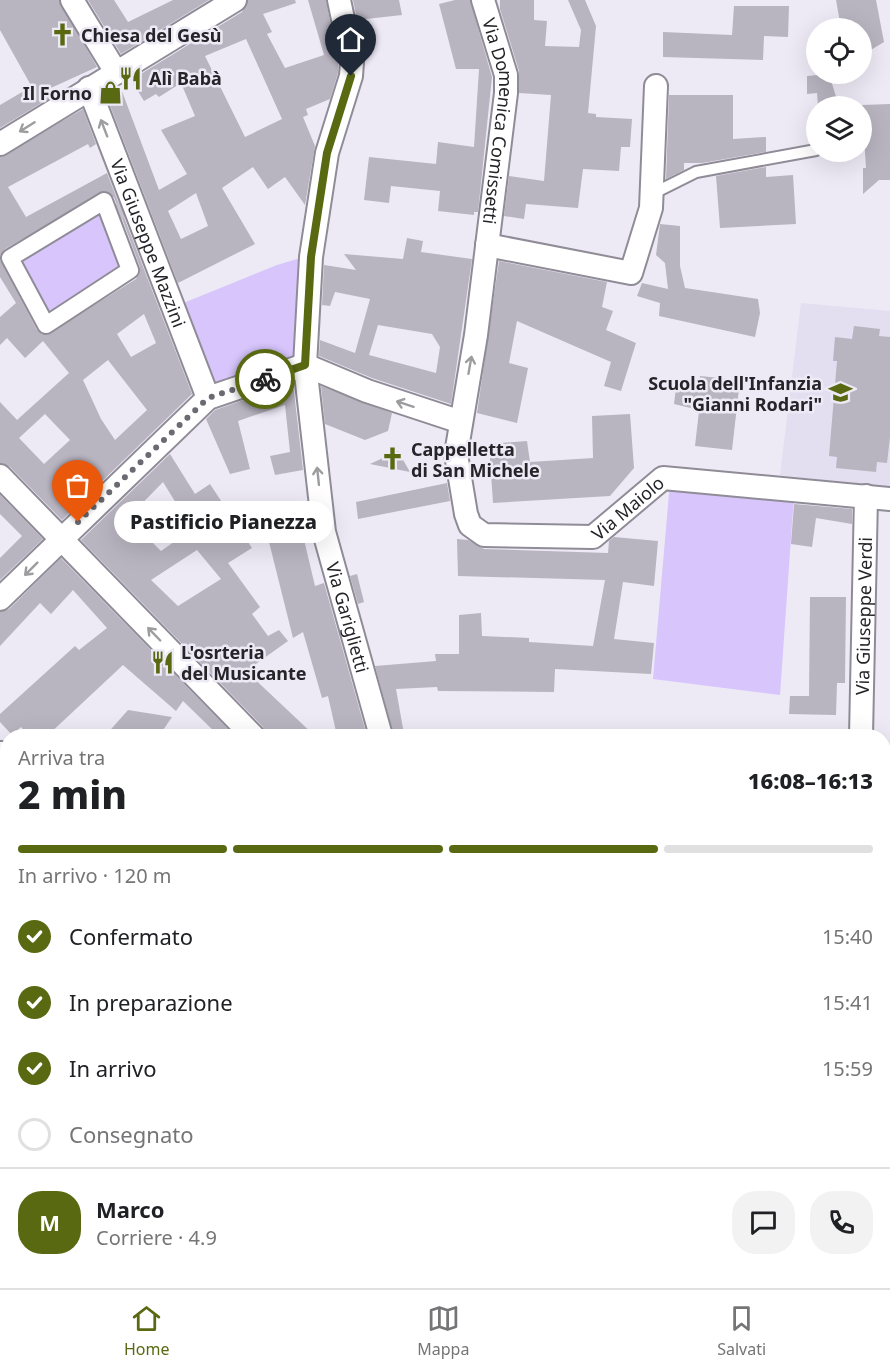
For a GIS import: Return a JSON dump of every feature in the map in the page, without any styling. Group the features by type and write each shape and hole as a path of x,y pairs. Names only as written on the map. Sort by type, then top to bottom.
{"street":[{"path":"72,0 116,72"},
{"path":"0,144 235,0"},
{"name":"Via Gariglietti","path":"339,0 352,62 351,76 327,153 314,234 305,365 324,532 379,729"},
{"name":"Via Domenica Comissetti","path":"461,422 505,116 506,75 483,0"},
{"name":"Via Domenica Comissetti","path":"487,245 631,273 651,208 656,86"},
{"name":"Via Giuseppe Mazzini","path":"89,88 208,398"},
{"path":"104,201 130,270 46,325 10,258 104,201"},
{"path":"0,599 208,398 305,365 367,391 461,422"},
{"name":"Via Maiolo","path":"461,422 456,454 466,514 470,525 484,535 593,537 663,478 890,499"},
{"path":"0,476 246,729"},
{"name":"Via Giuseppe Verdi","path":"861,729 866,496"}],"lane":[{"path":"652,195 696,172 806,152"}],"shaded area":[{"path":"102,207 125,268 48,319 15,258"},
{"path":"304,257 300,356 223,386 212,382 181,304 277,265"},
{"name":"Scuola dell'Infanzia \"Gianni Rodari\"","path":"801,303 890,311 890,488 780,475"},
{"path":"670,482 794,495 780,695 653,679"}],"building":[{"path":"0,0 59,0 97,67 42,92 53,96 0,128 0,105 29,88 33,89 0,30"},
{"path":"88,0 114,0 128,22 173,0 209,0 121,54"},
{"path":"248,0 295,0 296,3 263,14 272,32 267,34 285,68 324,55 308,0 326,0 338,73 330,99 306,109 308,115 303,117 315,146 305,205 285,177 268,189 253,167 222,188 255,244 178,283 106,95 120,86 159,190 187,174 161,130 195,116 181,83 159,97 156,94 144,101 131,80 242,12","holes":["246,39 282,119 245,137 205,56","196,193 208,226 181,239 168,211"]},
{"path":"353,0 399,0 402,15 357,20"},
{"path":"455,0 470,0 492,77 478,212 474,212 474,215 438,211 440,191 391,186 389,203 364,200 369,157 436,164 438,142 474,147 479,69 456,69 439,4"},
{"path":"500,0 534,0 534,20 547,21 545,46 579,47 581,30 568,0 585,0 596,26 588,113 596,114 596,117 632,119 630,147 621,147 619,171 583,169 578,208 526,204 524,219 504,216 509,176 544,181 551,95 519,93 519,71 500,9"},
{"path":"836,0 876,0 884,42 872,49 872,18 839,18"},
{"path":"734,6 789,6 788,37 764,36 763,60 663,57 663,32 732,35"},
{"path":"807,84 832,84 836,96 817,96 817,93 807,94"},
{"path":"669,95 733,95 733,139 766,137 766,152 702,163 684,163 684,170 666,179"},
{"path":"890,104 890,180 879,180 863,194 863,168 866,168 866,162 872,162 872,105"},
{"path":"83,109 96,144 90,148 88,144 8,187 26,217 107,173 192,394 62,520 10,467 0,463 0,402 17,420 69,373 43,341 25,358 7,338 0,345 0,317 16,303 0,277 0,260 37,330 46,335 136,279 140,267 114,197 105,191 5,249 0,256 0,157","holes":["144,314 156,343 131,357 117,334","108,360 147,410 115,440 101,419 83,380","45,414 70,440 44,464 19,438"]},
{"path":"766,167 766,177 793,175 796,224 720,228 716,176"},
{"path":"660,224 680,226 680,266 685,288 758,299 760,313 755,337 659,316 660,303 637,296 642,283 668,289 665,263 656,255"},
{"path":"407,238 423,241 421,252 472,259 451,404 372,378 319,356 320,340 355,353 370,299 335,292 330,306 322,305 324,265 356,270 344,254 403,259","holes":["378,325 432,334 440,347 436,373 369,355"]},
{"path":"499,261 607,282 602,307 613,311 606,330 636,343 621,391 604,386 611,362 517,321 509,363 528,368 517,423 477,413"},
{"name":"Scuola dell'Infanzia \"Gianni Rodari\"","path":"854,326 880,329 879,336 890,337 890,437 887,463 877,462 876,472 836,468 837,457 829,456 837,361 833,361 835,337 852,339"},
{"path":"700,376 740,380 732,450 695,446 699,411 703,411 674,404 677,379 699,382"},
{"path":"293,383 303,470 275,475 270,456 290,452 285,405 238,421 250,469 230,474 206,419 215,410"},
{"path":"321,386 392,413 388,431 365,440 325,424"},
{"path":"630,414 634,468 610,496 493,503 489,444 527,441 530,462 593,458 592,416"},
{"path":"398,451 410,472 370,464"},
{"path":"170,454 195,494 210,484 252,548 228,563 260,607 252,614 268,636 279,630 288,641 246,671 308,729 264,729 81,540","holes":["163,482 192,529 161,551 128,518","197,550 221,579 178,606 151,580"]},
{"path":"447,483 450,501 358,519 356,502"},
{"path":"0,495 43,539 0,580 0,558 22,536 0,514"},
{"path":"794,504 852,509 852,524 816,518 812,547 791,544"},
{"path":"302,531 315,586 324,583 365,729 335,729 328,696 322,698 303,632 293,638 269,542"},
{"path":"614,537 658,541 654,586 623,582 614,639 654,643 651,674 555,669 554,692 438,691 437,687 396,689 403,729 392,729 375,666 436,661 435,654 459,654 459,615 481,613 482,636 529,638 529,642 593,646 605,580 458,576 457,539 468,540 484,549 608,553 609,541"},
{"path":"61,558 228,729 212,729 183,701 176,711 123,665 54,729 23,729 21,727 6,729 0,722 0,714 75,646 79,650 107,628 73,590 51,614 40,603 0,646 0,612 9,609"},
{"path":"357,574 364,602 358,604 350,576"},
{"path":"810,597 846,597 845,683 837,683 836,715 789,714 790,696 809,696"},
{"path":"128,710 172,717 164,729 111,729"}],"tunnel":[{"path":"109,216 134,204"}],"way so far":[{"path":"78,522 208,398 265,379"}],"place":[{"name":"Chiesa del Gesù","path":"63,35"},
{"name":"Alì Babà","path":"131,78"},
{"name":"Il Forno","path":"110,93"},
{"name":"Scuola dell'Infanzia \"Gianni Rodari\"","path":"840,393"},
{"name":"Cappelletta di San Michele","path":"393,459"},
{"name":"Pastificio Pianezza","path":"78,522"},
{"name":"L'osrteria del Musicante","path":"163,662"}],"route":[{"path":"265,379 305,365 311,257 327,153 351,76"}]}
